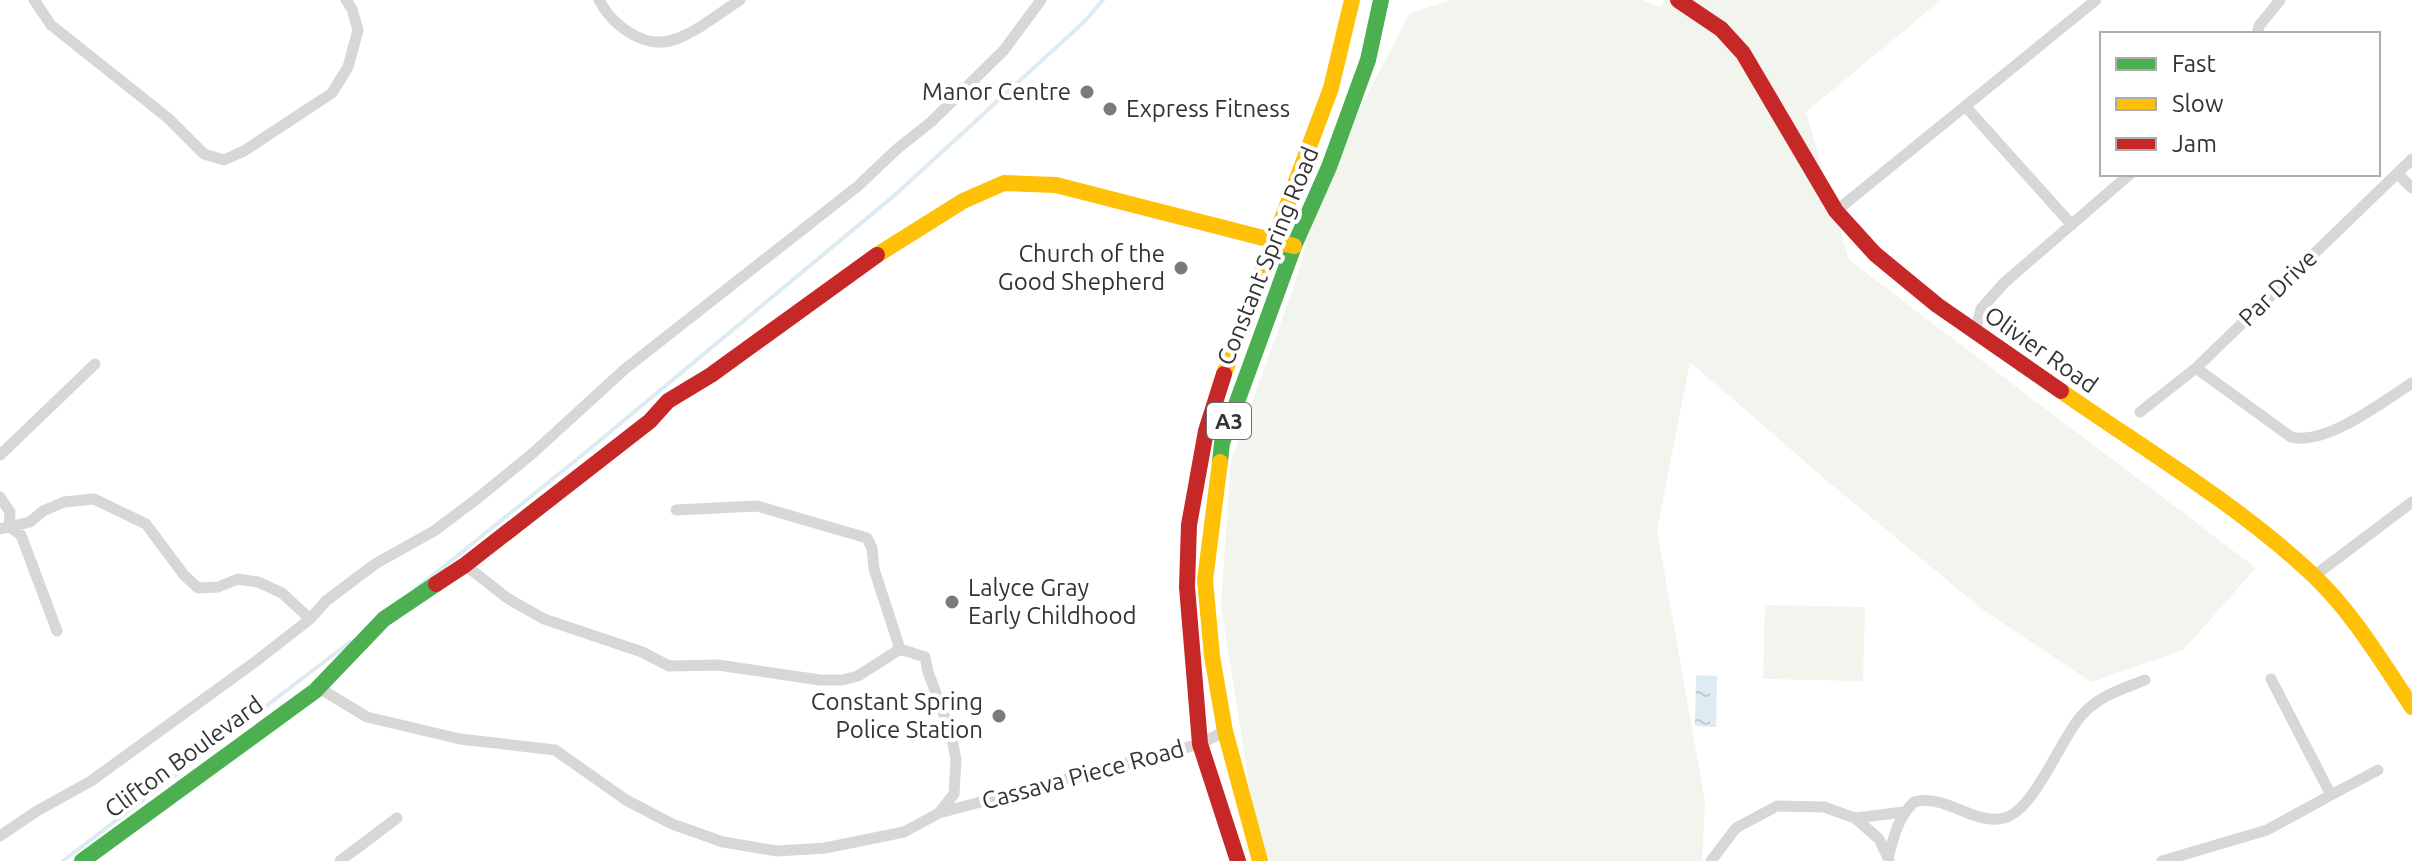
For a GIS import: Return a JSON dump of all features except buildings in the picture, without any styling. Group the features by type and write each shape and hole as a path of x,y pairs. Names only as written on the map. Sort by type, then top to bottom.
{"main road":[{"name":"Constant Spring Road","path":"1238,861 1200,744 1187,587 1189,525 1206,431 1228,363 1331,88 1352,0"},
{"name":"Constant Spring Road","path":"1260,861 1225,731 1212,656 1205,580 1222,443 1294,246 1329,167 1368,60 1381,0"},
{"name":"Olivier Road","path":"1678,0 1721,29 1743,53 1836,211 1875,254 1937,305 2250,522 2314,576 2359,628 2412,707"},
{"name":"Clifton Boulevard","path":"82,861 315,691 384,619 465,565 650,421 668,401 711,375 888,247 963,201 1004,183 1056,185 1294,246"}],"street":[{"path":"34,0 51,25 168,118 204,154 224,160 244,151 332,93 348,67 358,30 346,0"},
{"path":"599,0 605,12 634,37 650,41 674,40 740,0"},
{"path":"0,836 91,781 255,662 375,564 434,531 478,498 533,453 625,369 858,186 967,89 1004,50 1041,0"},
{"path":"1836,211 1966,107 2082,4 2096,0"},
{"path":"2258,32 2280,0"},
{"path":"1966,107 2072,225"},
{"name":"Par Drive","path":"2140,412 2196,368 2412,159"},
{"path":"2398,174 2412,188"},
{"path":"1975,332 1981,309 1996,292 2128,176"},
{"path":"0,455 33,420 95,364"},
{"path":"2196,368 2291,437 2301,439 2329,434 2412,383"},
{"path":"0,497 10,512 4,528"},
{"path":"4,528 30,522 43,511 64,502 94,499 146,524 184,575 198,588 218,587 238,579 258,582 282,593 310,619"},
{"path":"2314,576 2412,502"},
{"path":"465,565 507,598 544,619 642,652 669,666 718,665 820,680 842,680 858,676 900,649 867,538 757,506 676,510"},
{"path":"4,528 21,535 57,631"},
{"name":"Cassava Piece Road","path":"900,649 925,657 951,733 956,760 954,794 939,813"},
{"path":"2271,679 2331,795"},
{"path":"1889,859 1904,812 1914,802 1936,801 1985,817 2002,819 2022,809 2081,716 2100,699 2145,680"},
{"name":"Cassava Piece Road","path":"315,691 324,691 367,717 460,739 555,750 626,800 672,824 723,842 777,851 825,848 904,832 939,813 1200,744 1225,731"},
{"path":"2162,861 2267,830 2378,770"},
{"path":"1711,861 1736,828 1777,806 1824,807 1855,818 1879,839 1889,859"},
{"path":"1855,818 1904,812"},
{"path":"350,858 397,818"}],"shaded area":[{"path":"1452,0 1642,0 1660,7 1664,0 1941,0 1806,112 1849,260 2256,568 2183,650 2091,682 1982,609 1690,362 1657,530 1705,802 1702,861 1261,861 1221,605 1231,461 1296,280 1329,167 1410,13"},
{"path":"1765,605 1865,607 1863,681 1763,679"}],"water":[{"path":"1696,675 1717,676 1716,727 1695,726"}],"waterway":[{"path":"416,589 896,194 1085,21 1103,0"},
{"path":"63,861 350,642"}],"traffic: fast":[{"path":"1220,462 1222,443 1294,246 1329,167 1368,60 1381,0"},
{"path":"82,861 315,691 384,619 436,584"}],"traffic: slow":[{"path":"1224,374 1331,88 1352,0"},
{"path":"877,255 963,201 1004,183 1056,185 1294,246"},
{"path":"2061,391 2223,502 2313,575 2354,622 2412,707"},
{"path":"1220,462 1205,580 1212,656 1225,731 1260,861"}],"traffic: jam":[{"path":"1678,0 1721,29 1743,53 1836,211 1875,254 1937,305 2061,391"},
{"path":"436,584 465,565 650,421 668,401 711,375 877,255"},
{"path":"1224,374 1206,431 1189,525 1187,587 1200,744 1238,861"}],"place":[{"name":"Manor Centre","path":"1087,92"},
{"name":"Express Fitness","path":"1110,109"},
{"name":"Church of the Good Shepherd","path":"1181,268"},
{"name":"Lalyce Gray Early Childhood","path":"952,602"},
{"name":"Constant Spring Police Station","path":"999,716"}]}
